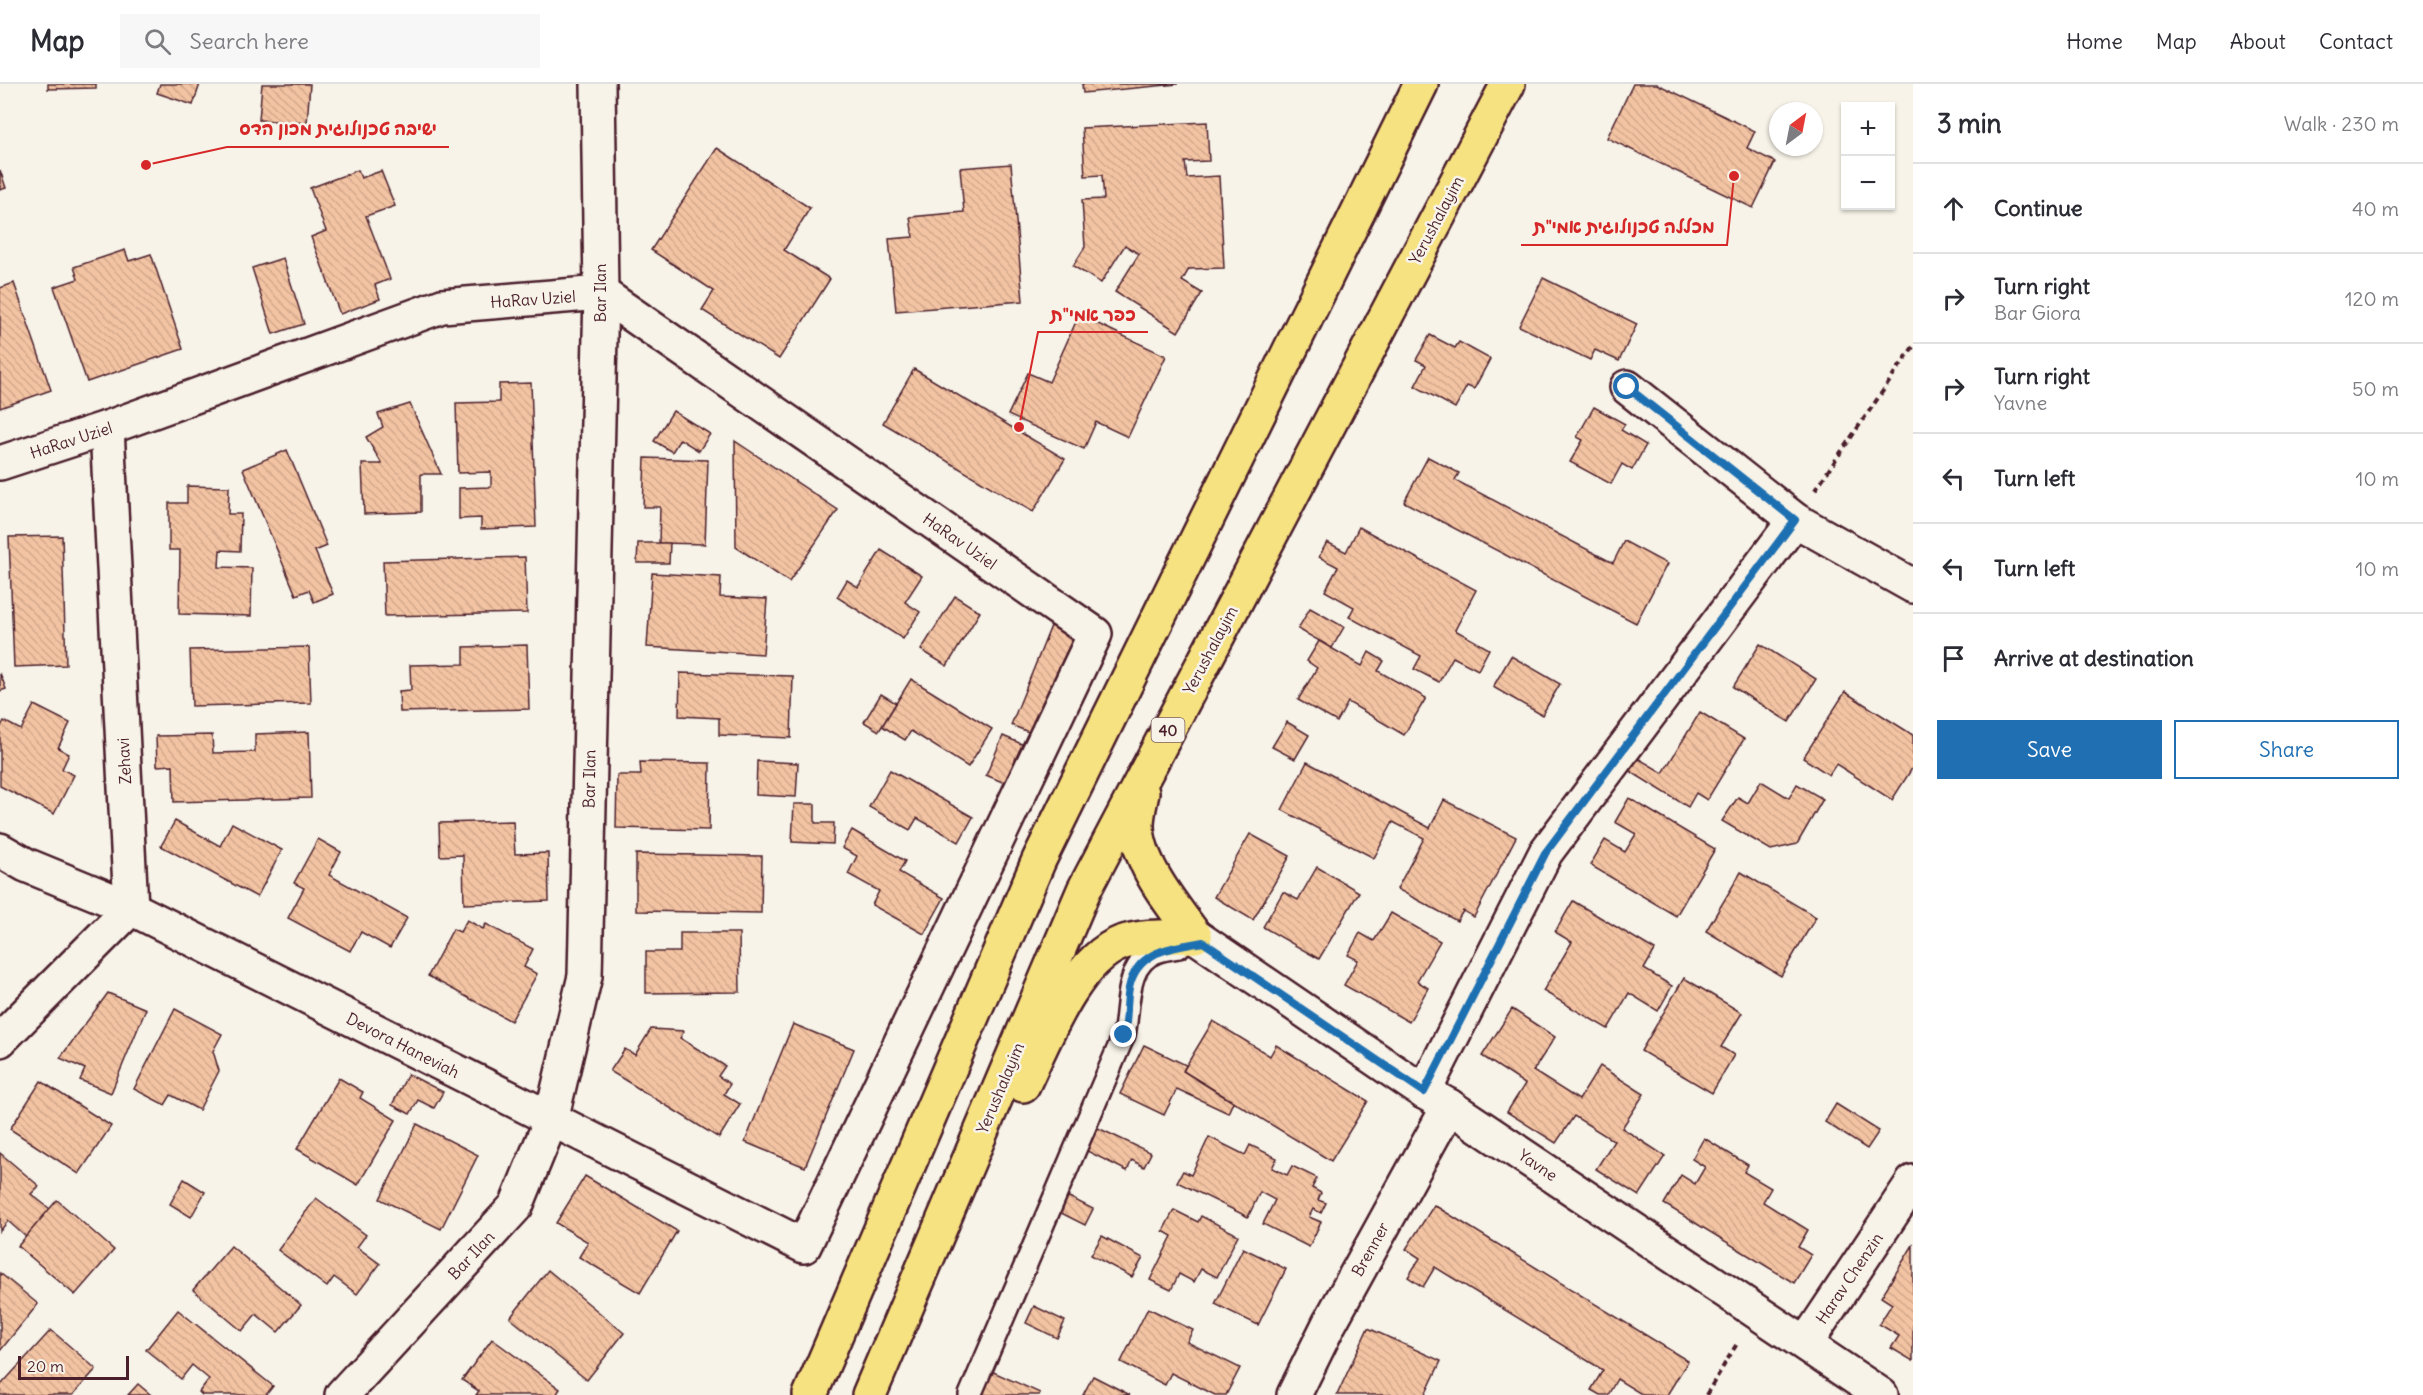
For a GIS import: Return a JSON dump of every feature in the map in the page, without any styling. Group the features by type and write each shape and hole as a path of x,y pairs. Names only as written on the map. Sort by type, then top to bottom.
{"highway":[{"path":"810,1395 1039,860 1421,84"},
{"name":"Yerushalayim","path":"871,1395 1084,890 1508,84"},
{"path":"1144,776 1137,827 1147,864 1169,902 1199,939"},
{"path":"871,1395 1067,996 1091,964 1121,943 1146,939 1199,939"}],"street":[{"name":"Bar Ilan","path":"342,1395 516,1206 551,1120 585,976 601,294 598,84"},
{"name":"HaRav Uziel","path":"0,464 107,428 442,306 601,294 1095,634 804,1246"},
{"path":"1627,387 1795,520 1913,586"},
{"name":"Zehavi","path":"107,428 131,908"},
{"name":"Brenner","path":"1294,1395 1437,1099 1546,852 1795,520"},
{"name":"Devora Haneviah","path":"0,850 26,864 131,908 804,1246"},
{"path":"0,1040 131,908"},
{"name":"Yavne","path":"1199,939 1806,1343 1877,1394"},
{"name":"Harav Chenzin","path":"1806,1343 1913,1182"}],"lane":[{"path":"970,1395 1124,1035 1128,1017 1129,987 1141,963 1154,952 1199,939"}],"path":[{"path":"1795,520 1913,347"},
{"path":"1706,1395 1757,1311"}],"building":[{"path":"48,84 96,84 96,88 48,89"},
{"path":"160,84 200,84 193,105 157,93"},
{"path":"262,84 310,84 307,123 259,120"},
{"path":"1082,84 1178,84 1083,93"},
{"path":"1633,84 1657,84 1755,131 1747,148 1775,162 1753,208 1607,138"},
{"path":"1207,122 1209,161 1185,162 1187,178 1219,176 1224,268 1189,269 1182,281 1202,293 1178,332 1115,292 1139,254 1125,245 1101,283 1073,266 1085,247 1082,200 1104,199 1102,175 1085,176 1082,128"},
{"path":"717,148 810,208 784,250 830,279 779,359 702,310 714,291 651,250"},
{"path":"1011,164 1023,301 896,311 889,239 913,237 910,217 964,212 960,168"},
{"path":"0,170 6,188 0,190"},
{"path":"358,170 361,178 381,171 395,206 366,216 390,279 375,285 380,299 340,314 311,237 326,231 310,188"},
{"path":"125,250 129,261 151,254 183,349 87,382 54,287 78,279 74,267"},
{"path":"283,258 304,324 273,334 252,268"},
{"path":"1543,278 1637,324 1619,361 1595,350 1590,360 1519,326"},
{"path":"14,283 51,390 0,408 0,288"},
{"path":"1079,315 1166,356 1128,437 1096,422 1084,449 1008,415 1028,373 1049,382"},
{"path":"1430,335 1455,348 1459,342 1490,359 1474,389 1467,386 1455,408 1415,386 1426,365 1416,360"},
{"path":"914,369 1065,459 1033,512 883,423"},
{"path":"531,383 536,527 481,529 481,518 459,519 459,488 491,487 491,472 458,473 456,403 499,402 499,384"},
{"path":"410,404 441,474 421,474 421,512 364,514 362,464 382,464 366,437 383,427 378,414"},
{"path":"1594,407 1625,424 1621,430 1646,445 1632,470 1622,464 1611,484 1570,462 1583,440 1577,437"},
{"path":"673,411 710,434 699,451 680,439 672,452 654,441"},
{"path":"735,441 838,510 789,582 736,547"},
{"path":"287,450 327,546 315,551 333,594 314,602 309,590 296,595 243,469"},
{"path":"1428,457 1459,473 1455,480 1613,563 1624,541 1667,564 1636,623 1404,502"},
{"path":"645,458 708,460 705,544 659,543 660,507 643,507"},
{"path":"187,486 229,487 228,514 241,514 240,551 220,550 219,567 252,568 251,616 179,614 180,550 169,550 169,503 187,503"},
{"path":"1359,527 1476,590 1455,630 1489,649 1478,670 1453,657 1439,682 1414,669 1421,656 1349,617 1354,607 1325,591 1338,567 1319,557 1327,542 1346,552"},
{"path":"62,536 66,665 14,667 9,537"},
{"path":"638,543 670,543 669,563 637,563"},
{"path":"881,550 922,576 905,602 920,612 903,639 837,597 847,580 858,587"},
{"path":"525,557 527,613 385,616 383,561"},
{"path":"652,573 721,577 720,597 767,599 763,654 647,647"},
{"path":"955,596 980,612 947,666 921,650"},
{"path":"1310,608 1344,627 1332,648 1298,629"},
{"path":"1051,626 1076,636 1036,735 1011,725"},
{"path":"1319,641 1362,666 1369,652 1384,661 1378,671 1426,698 1404,735 1348,702 1337,722 1298,700 1317,668 1307,661"},
{"path":"1760,644 1816,679 1789,722 1733,687"},
{"path":"527,645 529,709 400,712 399,691 411,690 410,665 464,664 464,647"},
{"path":"309,647 311,703 192,706 190,650"},
{"path":"1511,656 1560,684 1542,715 1493,687"},
{"path":"0,673 6,689 0,691"},
{"path":"680,673 793,676 791,738 719,735 719,718 679,716"},
{"path":"911,679 992,729 968,767 911,731 905,740 882,726"},
{"path":"1845,692 1913,735 1913,767 1892,800 1836,764 1829,775 1803,758"},
{"path":"881,694 896,703 879,731 864,722"},
{"path":"34,705 70,723 58,748 69,754 62,769 74,775 54,814 0,786 0,728 4,721 21,730"},
{"path":"1700,712 1744,739 1707,800 1696,793 1688,807 1628,770 1636,757 1663,773"},
{"path":"1287,722 1309,735 1295,759 1272,747"},
{"path":"309,732 311,798 174,802 173,765 157,766 156,736 212,735 213,753 255,752 255,734"},
{"path":"1003,736 1031,748 1014,787 986,775"},
{"path":"757,761 798,763 796,797 756,795"},
{"path":"640,762 710,763 709,830 616,828 617,775 641,775"},
{"path":"1307,762 1430,828 1444,800 1516,837 1474,917 1463,911 1457,921 1397,889 1424,838 1393,822 1374,858 1282,810"},
{"path":"890,770 973,817 959,842 917,818 910,830 869,807"},
{"path":"1761,781 1789,798 1797,784 1823,799 1797,844 1771,850 1722,821 1738,797 1748,803"},
{"path":"1629,798 1715,849 1676,916 1590,865 1605,840 1625,852 1636,834 1615,822"},
{"path":"794,804 815,804 815,823 834,823 833,844 792,842"},
{"path":"175,821 220,846 232,823 282,850 257,897 161,846"},
{"path":"513,821 515,854 548,853 549,901 464,904 463,855 440,856 439,823"},
{"path":"852,830 905,861 899,872 944,898 924,934 872,905 879,891 848,874 857,856 842,848"},
{"path":"1250,834 1290,856 1253,920 1214,897"},
{"path":"318,839 341,852 329,875 407,918 390,948 361,932 350,951 288,918 304,888 294,883"},
{"path":"636,854 762,856 761,913 636,911"},
{"path":"1317,867 1359,892 1319,959 1263,927 1283,892 1298,900"},
{"path":"1741,872 1816,917 1781,976 1706,931"},
{"path":"1573,901 1655,950 1644,969 1672,986 1658,1011 1629,993 1608,1029 1543,991 1572,942 1555,932"},
{"path":"1391,913 1440,941 1417,981 1428,988 1409,1022 1344,985 1358,960 1348,955 1360,933 1374,941"},
{"path":"467,920 483,929 486,924 533,949 524,967 537,974 511,1021 428,976 453,929 460,932"},
{"path":"680,933 739,933 740,992 646,993 646,952 680,952"},
{"path":"1684,978 1742,1013 1721,1047 1734,1055 1712,1093 1641,1051"},
{"path":"108,993 146,1009 111,1093 80,1080 85,1069 60,1058"},
{"path":"175,1009 222,1034 213,1051 219,1071 199,1110 171,1095 165,1105 134,1089"},
{"path":"1512,1009 1555,1037 1533,1071 1579,1100 1600,1066 1644,1094 1622,1128 1665,1156 1639,1196 1596,1169 1614,1141 1574,1116 1556,1143 1507,1112 1525,1084 1482,1056"},
{"path":"1213,1021 1270,1056 1276,1045 1368,1101 1331,1161 1183,1071"},
{"path":"793,1024 854,1049 805,1167 745,1142"},
{"path":"651,1029 684,1031 680,1038 725,1066 718,1076 730,1084 724,1094 740,1104 719,1138 610,1071 625,1049 635,1055"},
{"path":"1144,1045 1186,1065 1183,1071 1233,1102 1228,1113 1177,1089 1164,1115 1120,1094"},
{"path":"408,1074 443,1092 434,1108 418,1100 410,1114 392,1105"},
{"path":"339,1078 363,1092 360,1098 396,1120 358,1185 297,1149"},
{"path":"41,1081 111,1126 79,1174 10,1129"},
{"path":"1836,1104 1879,1131 1867,1149 1825,1122"},
{"path":"417,1124 478,1155 441,1229 380,1199"},
{"path":"1098,1128 1151,1153 1144,1167 1132,1160 1127,1171 1087,1151"},
{"path":"1209,1137 1245,1155 1250,1145 1277,1158 1272,1168 1287,1175 1292,1166 1317,1178 1312,1188 1321,1193 1318,1200 1326,1203 1321,1213 1313,1209 1309,1217 1321,1222 1309,1247 1263,1224 1275,1200 1260,1192 1248,1217 1177,1182 1183,1171 1191,1175"},
{"path":"1704,1138 1748,1165 1744,1172 1771,1188 1763,1202 1808,1230 1798,1247 1811,1255 1794,1283 1664,1204 1681,1175 1695,1184 1705,1167 1692,1159"},
{"path":"0,1153 39,1186 31,1194 50,1209 26,1237 8,1221 0,1231"},
{"path":"585,1176 677,1231 640,1293 579,1257 588,1242 556,1223"},
{"path":"184,1179 205,1192 191,1217 170,1204"},
{"path":"1067,1196 1093,1209 1085,1225 1059,1212"},
{"path":"316,1198 366,1235 357,1247 380,1264 357,1294 334,1277 327,1287 278,1250"},
{"path":"57,1200 114,1250 75,1295 18,1246"},
{"path":"1434,1205 1688,1361 1667,1395 1643,1395 1617,1379 1608,1395 1600,1395 1591,1390 1603,1370 1435,1267 1423,1287 1408,1277 1420,1258 1406,1249"},
{"path":"1174,1210 1198,1222 1201,1216 1238,1235 1217,1277 1201,1269 1194,1282 1179,1274 1171,1290 1150,1280 1172,1236 1163,1231"},
{"path":"1102,1236 1143,1258 1132,1277 1091,1255"},
{"path":"1913,1245 1913,1361 1891,1348 1899,1336 1879,1324 1892,1304 1881,1297"},
{"path":"231,1246 301,1305 278,1332 256,1314 242,1331 193,1290"},
{"path":"1243,1248 1286,1269 1258,1325 1215,1304"},
{"path":"548,1270 624,1333 587,1380 510,1318"},
{"path":"0,1273 38,1304 0,1351"},
{"path":"1034,1306 1065,1321 1057,1338 1026,1323"},
{"path":"1148,1308 1193,1330 1187,1342 1240,1368 1226,1395 1215,1395 1171,1373 1165,1385 1121,1362"},
{"path":"178,1310 273,1386 266,1395 202,1395 199,1392 209,1379 192,1365 181,1379 146,1350"},
{"path":"1368,1328 1441,1361 1425,1395 1337,1395"},
{"path":"51,1330 96,1369 73,1395 0,1395 0,1386"},
{"path":"492,1339 560,1389 556,1395 476,1395 479,1391 462,1380"},
{"path":"989,1370 1040,1393 1039,1395 978,1395"},
{"path":"1093,1376 1130,1395 1083,1395"},
{"path":"138,1384 151,1395 128,1395"}],"place":[{"name":"ישיבה טכנולוגית מכון הדס","path":"146,165"},
{"name":"מכללה טכנולוגית אמי\"ת","path":"1734,176"},
{"name":"כפר אמי\"ת","path":"1019,427"}],"route":[{"path":"1124,1035 1128,1017 1129,987 1141,963 1154,952 1203,942 1424,1092 1546,852 1795,520 1627,387"}]}
